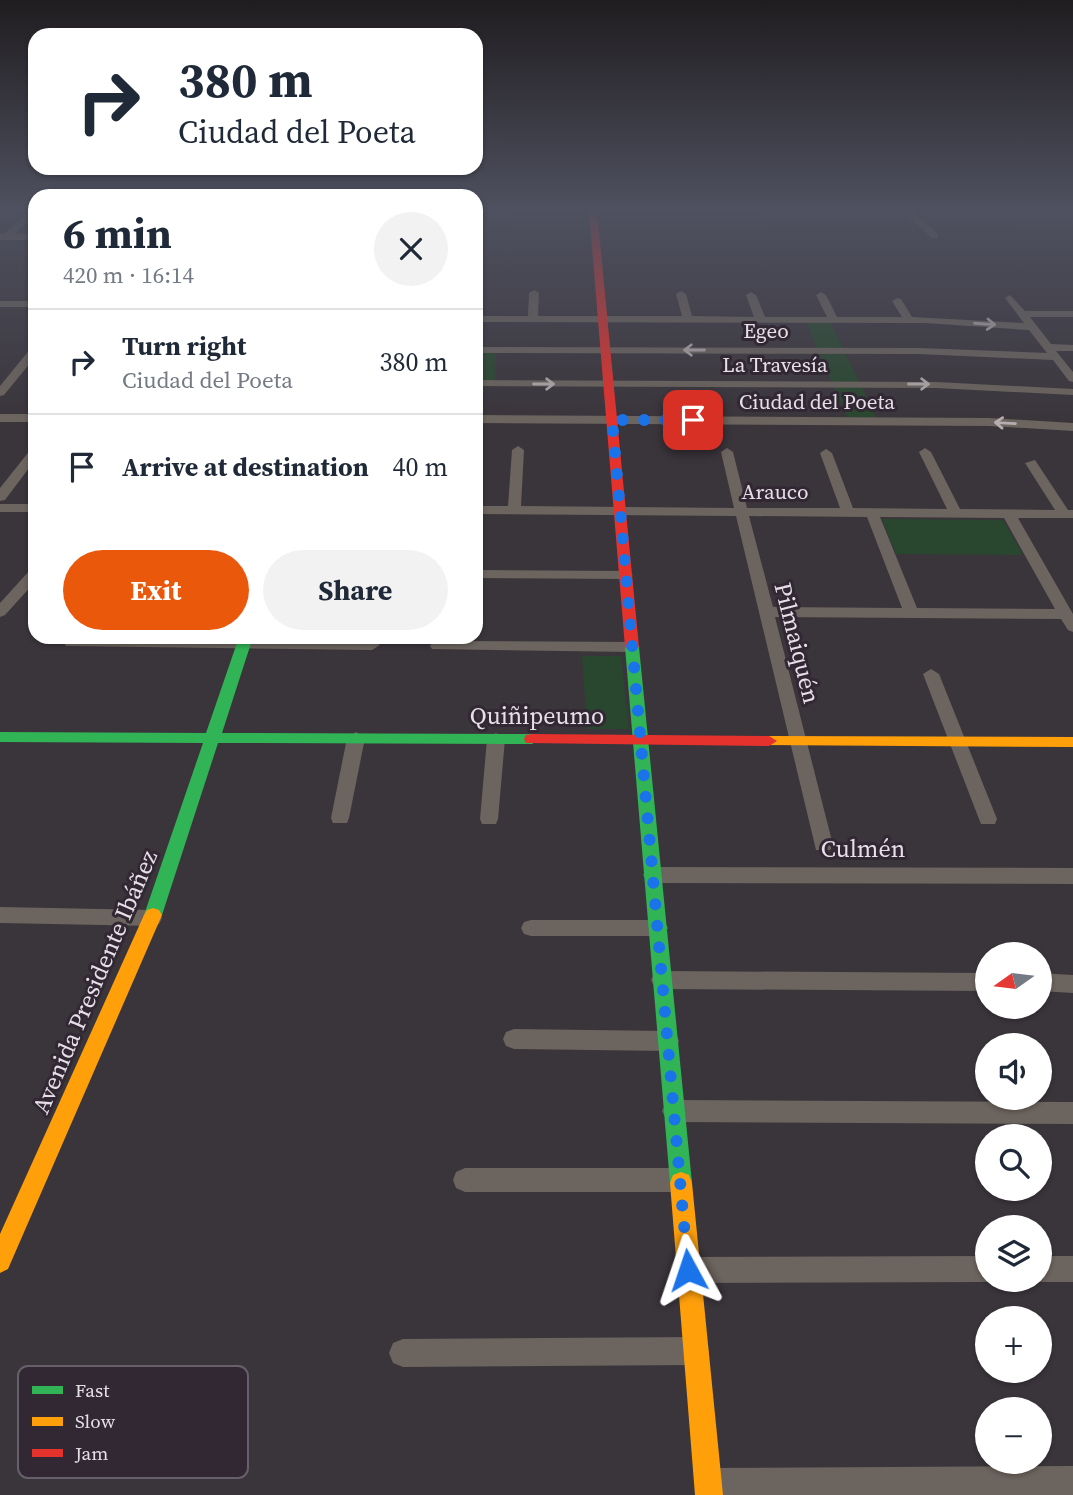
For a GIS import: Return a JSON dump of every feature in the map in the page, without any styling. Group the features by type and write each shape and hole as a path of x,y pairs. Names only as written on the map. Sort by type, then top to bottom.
{"street":[{"path":"599,281 708,1489 926,1489 1073,1481"},
{"path":"533,319 534,293"},
{"path":"681,294 688,320"},
{"path":"751,295 761,320"},
{"path":"821,295 834,320"},
{"path":"1010,298 1073,379"},
{"path":"897,301 909,320"},
{"path":"2,306 28,304"},
{"path":"1022,314 1073,314"},
{"path":"483,319 909,320 1032,327"},
{"name":"Egeo","path":"483,350 1052,352 1073,348"},
{"path":"0,393 28,359"},
{"name":"La Travesía","path":"483,383 936,384 1073,391"},
{"path":"0,418 28,418"},
{"name":"Ciudad del Poeta","path":"483,419 989,422 1073,427"},
{"path":"514,511 518,450"},
{"name":"Pilmaiquén","path":"727,452 823,845"},
{"path":"925,452 956,514"},
{"path":"826,453 848,513"},
{"path":"0,497 28,461"},
{"path":"1031,463 1068,514"},
{"path":"0,508 28,508"},
{"name":"Arauco","path":"483,510 1068,514"},
{"path":"872,513 911,613"},
{"path":"1009,514 1069,621"},
{"path":"483,574 626,575"},
{"path":"0,612 28,581"},
{"path":"766,612 911,613 1069,621"},
{"name":"Avenida Presidente Ibáñez","path":"1,1257 152,918 244,644"},
{"path":"347,644 372,645"},
{"path":"438,646 632,647"},
{"path":"931,674 988,819"},
{"name":"Quiñipeumo","path":"0,737 1073,742"},
{"path":"340,818 356,738"},
{"path":"489,819 496,739"},
{"name":"Culmén","path":"653,875 1073,876"},
{"path":"0,915 152,918"},
{"path":"531,928 658,928"},
{"path":"662,980 975,982"},
{"path":"1052,983 1073,984"},
{"path":"514,1039 668,1041"},
{"path":"674,1111 1073,1113"},
{"path":"465,1180 680,1180"},
{"path":"688,1270 975,1269"},
{"path":"1052,1269 1073,1269"},
{"path":"403,1353 695,1351"}],"green space":[{"path":"806,323 831,323 876,417 847,417"},
{"path":"483,350 496,350 495,384 483,383"},
{"path":"882,519 1003,520 1023,555 896,554"},
{"path":"582,656 621,656 629,729 587,729"}],"traffic: fast":[{"path":"153,915 244,644"},
{"path":"632,647 681,1183"},
{"path":"0,737 532,739"}],"traffic: slow":[{"path":"769,741 1073,742"},
{"path":"0,1261 153,915"},
{"path":"681,1183 709,1495"}],"traffic: jam":[{"path":"599,281 632,647"},
{"path":"532,739 769,741"}],"route":[{"path":"688,1270 612,420 693,420"}]}
